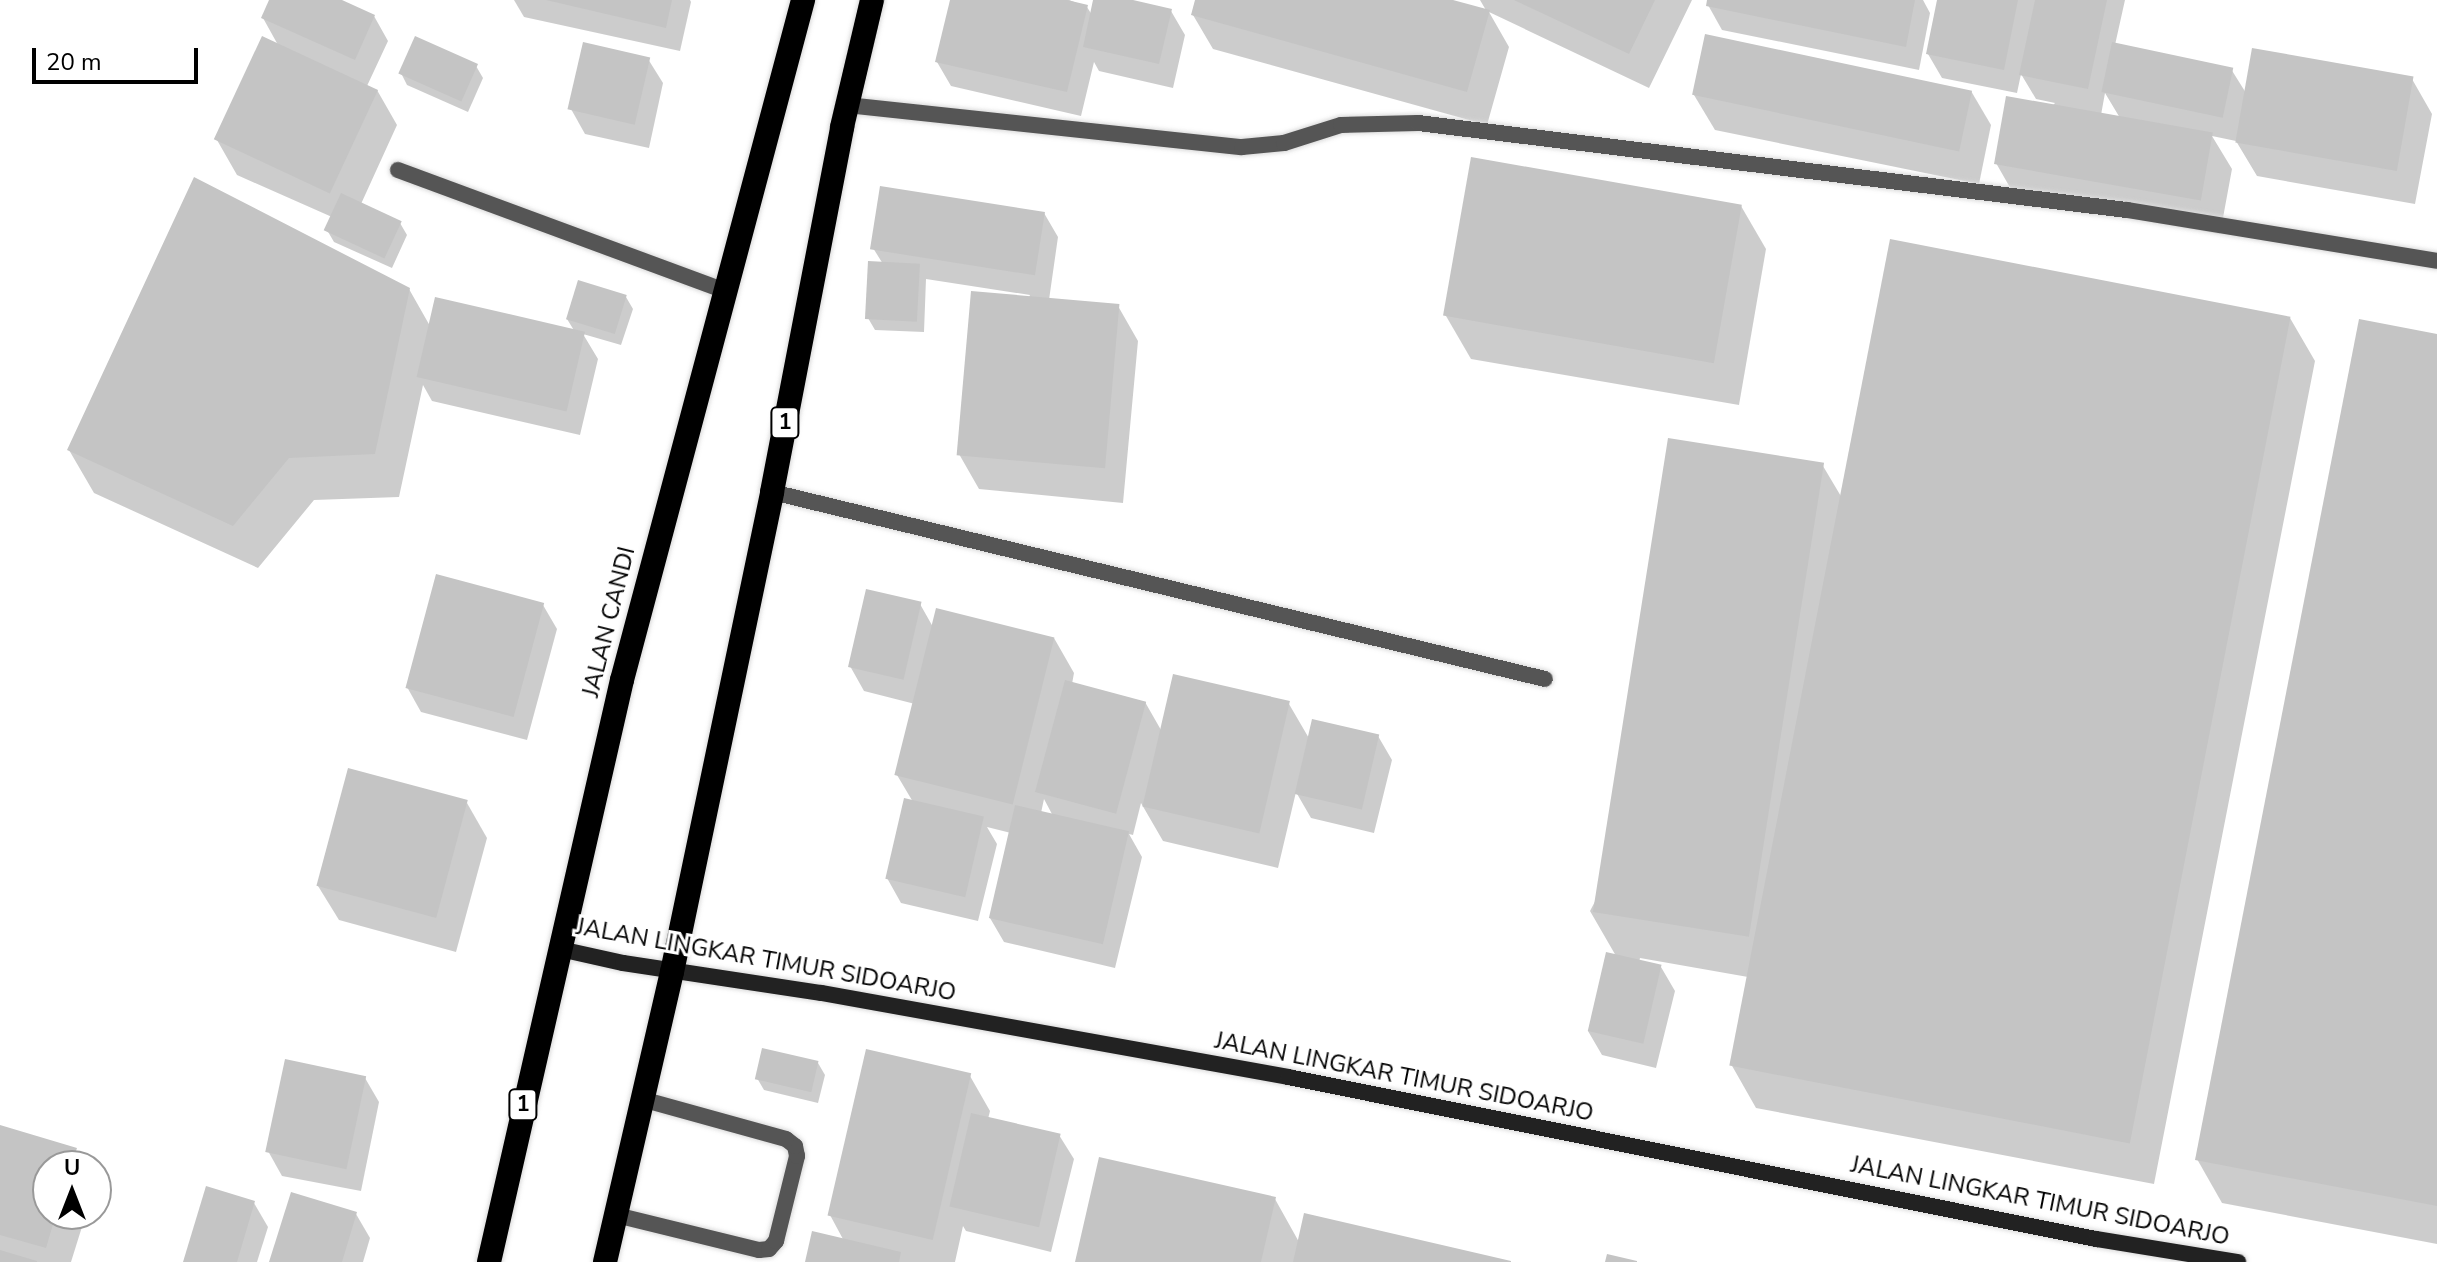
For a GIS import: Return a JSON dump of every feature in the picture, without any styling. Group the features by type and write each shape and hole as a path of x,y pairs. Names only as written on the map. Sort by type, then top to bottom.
{"highway":[{"name":"JALAN CANDI","path":"489,1262 622,680 803,0"},
{"name":"1","path":"605,1262 672,972 772,492 847,105 872,0"}],"main road":[{"name":"JALAN LINGKAR TIMUR SIDOARJO","path":"560,949 672,972 822,993 1288,1077 2096,1239 2238,1262"}],"lane":[{"path":"847,105 1242,147 1284,143 1341,125 1418,123 2127,210 2437,261"},
{"path":"398,170 725,291"},
{"path":"772,492 1545,679"},
{"path":"616,1215 759,1250 769,1249 776,1241 797,1156 795,1146 786,1139 642,1099"}],"building":[{"path":"269,0 342,0 375,15 355,60 261,18"},
{"path":"546,0 672,0 666,28"},
{"path":"950,0 1067,0 1088,5 1067,92 935,62"},
{"path":"1093,0 1133,0 1172,9 1159,64 1083,47"},
{"path":"1195,0 1453,0 1490,10 1467,92 1191,15"},
{"path":"1514,0 1655,0 1629,54"},
{"path":"1707,0 1915,0 1906,47 1706,6"},
{"path":"1937,0 2018,0 2004,70 1926,54"},
{"path":"2035,0 2107,0 2088,89 2019,75"},
{"path":"1705,34 1972,91 1959,151 1692,95"},
{"path":"262,36 378,90 330,193 214,139"},
{"path":"415,36 478,64 461,102 398,73"},
{"path":"583,42 650,58 635,125 567,109"},
{"path":"2112,42 2233,68 2223,118 2101,92"},
{"path":"2252,48 2414,76 2397,171 2235,143"},
{"path":"2006,96 2213,132 2201,200 1994,164"},
{"path":"1471,157 1742,205 1714,363 1443,316"},
{"path":"194,177 410,288 375,454 289,458 233,526 67,450"},
{"path":"880,186 1045,212 1035,275 870,249"},
{"path":"341,193 402,221 384,258 324,230"},
{"path":"1890,239 2291,317 2130,1143 1729,1066"},
{"path":"868,261 920,264 917,322 865,319"},
{"path":"578,280 627,295 615,334 566,319"},
{"path":"971,291 1119,304 1105,468 957,455"},
{"path":"435,297 585,332 567,412 417,377"},
{"path":"2359,319 2437,334 2437,1206 2195,1160"},
{"path":"1668,438 1824,463 1749,937 1593,912"},
{"path":"436,574 544,603 514,717 405,688"},
{"path":"866,589 922,602 904,680 848,667"},
{"path":"936,608 1054,638 1013,804 894,775"},
{"path":"1173,674 1290,701 1259,834 1142,807"},
{"path":"1065,680 1146,702 1116,814 1035,792"},
{"path":"1312,719 1379,735 1362,810 1295,794"},
{"path":"348,768 468,800 436,918 316,886"},
{"path":"904,798 984,816 965,897 885,879"},
{"path":"1015,805 1129,831 1103,944 989,918"},
{"path":"1606,952 1662,965 1643,1044 1588,1031"},
{"path":"762,1048 819,1061 811,1092 755,1079"},
{"path":"866,1049 971,1073 933,1240 828,1216"},
{"path":"285,1059 366,1076 346,1169 265,1152"},
{"path":"971,1113 1061,1134 1039,1227 949,1207"},
{"path":"0,1125 77,1148 32,1150 32,1230 51,1230 46,1248 0,1235"},
{"path":"1099,1157 1276,1197 1261,1262 1075,1262"},
{"path":"206,1186 255,1201 237,1262 183,1262"},
{"path":"291,1192 357,1212 342,1262 269,1262"},
{"path":"1304,1213 1511,1261 1511,1262 1293,1262"},
{"path":"812,1231 901,1252 899,1262 805,1262"},
{"path":"0,1250 37,1261 37,1262 0,1262"},
{"path":"1607,1254 1637,1261 1637,1262 1605,1262"}]}
